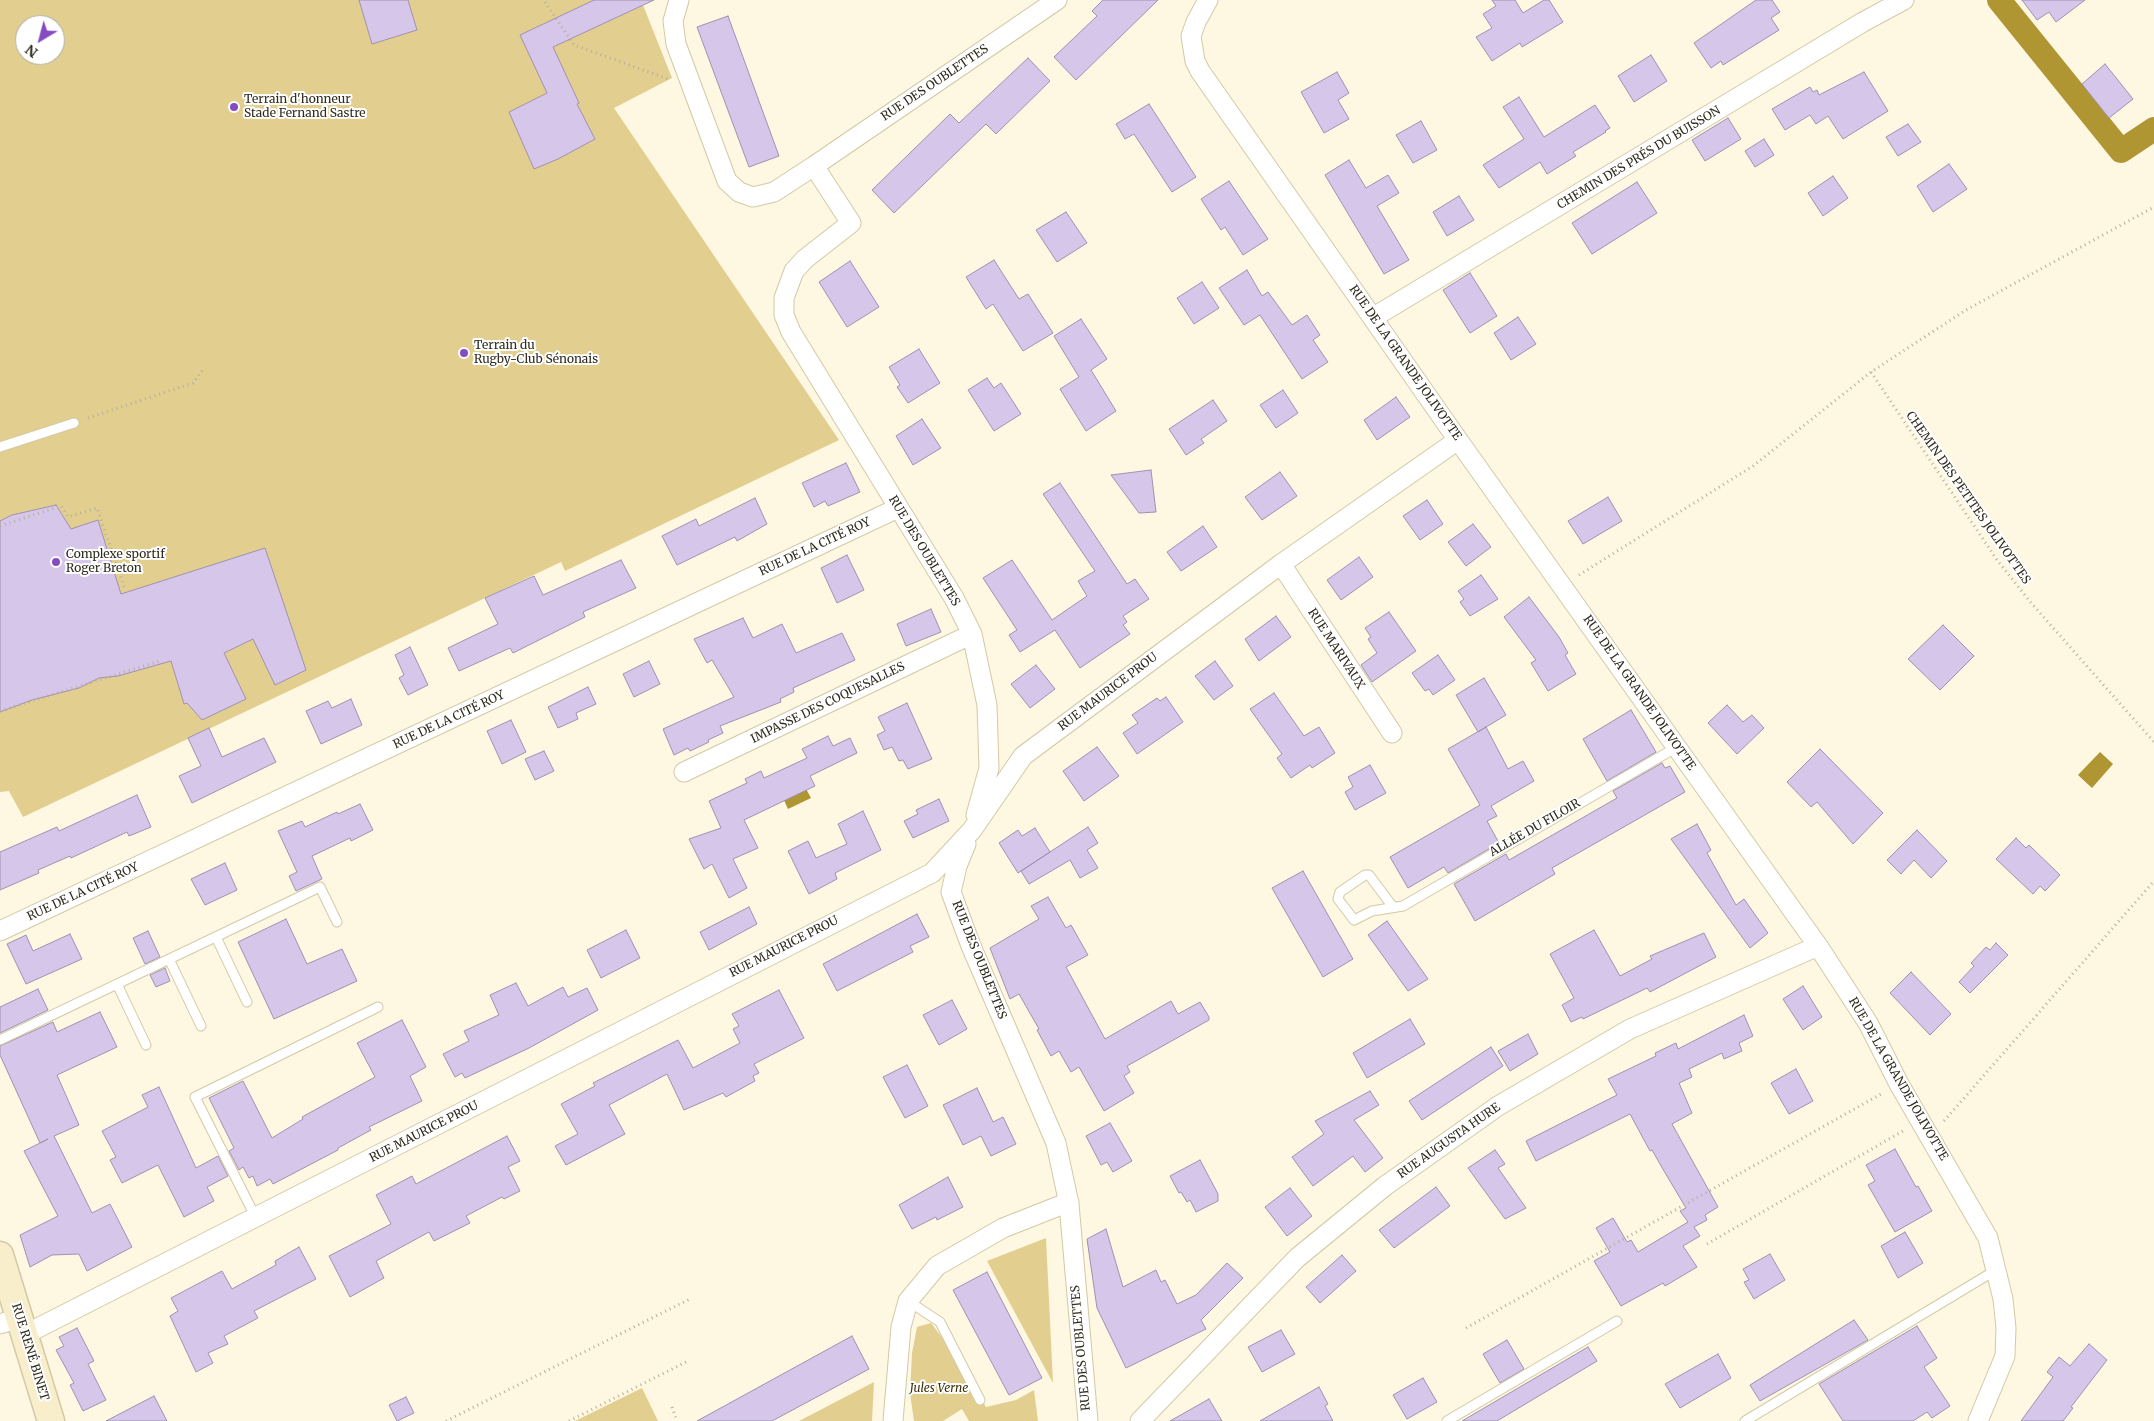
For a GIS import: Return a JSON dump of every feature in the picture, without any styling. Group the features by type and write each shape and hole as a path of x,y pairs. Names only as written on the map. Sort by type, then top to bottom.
{"street":[{"name":"RUE DES OUBLETTES","path":"679,0 674,12 673,32 727,181 733,188 746,196 762,197 774,192 814,166 1057,0"},
{"name":"RUE DE LA GRANDE JOLIVOTTE","path":"1208,0 1190,36 1195,61 1458,440 1818,946 1868,1023 1899,1084 1988,1238 1996,1270 2006,1328 2005,1356 1988,1402 1978,1421"},
{"name":"CHEMIN DES PRÉS DU BUISSON","path":"1374,317 1863,22 1904,0"},
{"name":"RUE DES OUBLETTES","path":"814,166 851,223 794,270 784,298 784,315 791,332 954,598 972,634 987,705 989,768 972,830 957,866 951,892 971,946 1056,1143 1069,1202 1088,1421"},
{"name":"RUE MAURICE PROU","path":"15,1326 256,1218 932,873 972,830 1023,756 1281,564 1458,440"},
{"name":"RUE DE LA CITÉ ROY","path":"0,931 898,508"},
{"name":"RUE MARIVAUX","path":"1281,564 1392,733"},
{"name":"IMPASSE DES COQUESALLES","path":"684,772 972,634"},
{"name":"RUE AUGUSTA HURE","path":"1140,1421 1297,1258 1385,1186 1498,1106 1630,1029 1818,946"},
{"path":"893,1421 901,1327 908,1301 937,1266 1003,1228 1069,1202"},
{"name":"RUE RENÉ BINET","path":"0,1255 15,1326 50,1421"}],"lane":[{"path":"0,447 74,423"},
{"name":"ALLÉE DU FILOIR","path":"1393,907 1369,875 1365,875 1340,892 1338,899 1354,920 1372,911 1403,906 1677,746"},
{"path":"0,1040 320,887 337,922"},
{"path":"216,937 247,1002"},
{"path":"169,960 201,1026"},
{"path":"117,984 146,1045"},
{"path":"256,1218 195,1097 378,1007"},
{"path":"1745,1421 1996,1270"},
{"path":"908,1301 940,1322 980,1400"},
{"path":"1447,1421 1617,1321"}],"path":[{"path":"545,2 574,45 676,82 688,76"},
{"path":"1563,585 1753,466 1871,372 1966,310 2154,207"},
{"path":"74,423 193,382 204,368"},
{"name":"CHEMIN DES PETITES JOLIVOTTES","path":"1871,372 1997,560 2032,604 2154,742"},
{"path":"0,526 61,506 68,517 97,508 125,589"},
{"path":"0,711 160,661"},
{"path":"1707,1244 1926,1128 2154,881"},
{"path":"1466,1328 1899,1084"},
{"path":"446,1421 692,1298"},
{"path":"569,1421 686,1362"},
{"path":"672,1407 677,1421"}],"green space":[{"path":"0,0 641,0 672,78 614,108 839,440 565,571 561,562 23,817 9,791 0,792"},
{"path":"1046,1238 1053,1383 987,1261"},
{"name":"Jules Verne","path":"931,1323 947,1344 986,1407 1016,1400 1034,1390 1038,1421 969,1421 962,1409 943,1421 914,1421 910,1393 912,1353 917,1327"},
{"name":"Jules Verne","path":"874,1382 872,1421 799,1421"},
{"path":"642,1388 658,1421 575,1421"}],"shaded area":[{"path":"2100,752 2113,764 2092,788 2078,775"},
{"path":"805,787 811,798 788,809 783,798"}],"building":[{"path":"359,0 408,0 417,30 372,44"},
{"path":"594,0 654,0 553,47 579,103 577,104 595,139 558,159 534,169 509,112 547,93 520,35"},
{"path":"1103,0 1158,0 1076,80 1054,57 1097,16 1092,11"},
{"path":"1492,0 1515,0 1523,13 1544,0 1549,0 1563,22 1522,47 1520,43 1492,61 1476,37 1492,28 1483,14 1496,6"},
{"path":"1756,0 1772,0 1780,12 1771,18 1779,30 1723,65 1721,61 1711,68 1694,43"},
{"path":"2022,0 2085,0 2056,22 2049,12 2037,20"},
{"path":"728,16 779,156 749,167 697,27"},
{"path":"1651,55 1667,81 1634,102 1618,76"},
{"path":"1028,58 1050,81 996,134 986,124 894,213 872,190 950,114 959,123"},
{"path":"2105,64 2133,99 2109,118 2082,84"},
{"path":"1337,72 1349,93 1338,100 1349,119 1324,133 1301,92"},
{"path":"1864,72 1888,111 1843,139 1828,116 1816,124 1810,115 1785,130 1772,109 1810,87 1813,92 1817,90 1819,95"},
{"path":"1519,97 1544,137 1595,105 1610,128 1573,152 1576,156 1547,174 1540,162 1499,188 1483,165 1524,139 1503,107"},
{"path":"1149,104 1196,177 1172,192 1134,134 1125,139 1116,124"},
{"path":"1728,118 1741,139 1705,161 1692,140"},
{"path":"1421,121 1437,150 1413,163 1396,135"},
{"path":"1908,124 1921,142 1898,156 1886,137"},
{"path":"1764,139 1774,155 1755,167 1745,151"},
{"path":"1349,160 1366,188 1388,175 1399,193 1377,206 1409,260 1384,274 1325,175"},
{"path":"1949,164 1967,189 1933,212 1917,186"},
{"path":"1833,176 1848,198 1823,216 1808,193"},
{"path":"1229,181 1268,239 1243,255 1225,227 1221,230 1201,199"},
{"path":"1637,182 1657,213 1592,254 1572,223"},
{"path":"1459,196 1474,220 1447,236 1433,212"},
{"path":"1066,212 1087,243 1057,262 1036,230"},
{"path":"994,260 1019,299 1028,294 1053,333 1023,351 993,304 986,309 966,277"},
{"path":"850,261 879,307 847,327 819,282"},
{"path":"1247,270 1262,296 1268,292 1292,325 1307,315 1320,335 1313,340 1328,362 1302,379 1260,315 1244,325 1219,288"},
{"path":"1470,273 1497,316 1470,333 1443,290"},
{"path":"1202,282 1219,308 1194,324 1177,298"},
{"path":"1518,317 1536,344 1511,360 1494,333"},
{"path":"1081,319 1107,359 1091,370 1116,411 1086,431 1060,389 1079,377 1054,336"},
{"path":"919,349 940,383 908,403 897,387 900,385 889,367"},
{"path":"987,378 994,388 1001,383 1021,414 994,431 968,390"},
{"path":"1283,390 1298,413 1276,428 1260,405"},
{"path":"1396,397 1410,417 1377,440 1364,420"},
{"path":"1213,400 1227,421 1201,439 1204,443 1186,455 1169,429"},
{"path":"922,419 941,448 913,465 896,436"},
{"path":"846,463 860,492 828,506 825,501 814,507 802,483"},
{"path":"1151,470 1156,512 1139,513 1111,475"},
{"path":"1280,472 1297,496 1262,520 1245,497"},
{"path":"1060,483 1127,584 1135,579 1149,599 1123,616 1127,622 1123,625 1130,634 1080,668 1055,630 1020,652 1009,635 1017,630 983,578 1012,560 1052,620 1087,596 1078,581 1095,571 1043,494"},
{"path":"1608,497 1622,521 1583,544 1568,521"},
{"path":"755,498 767,524 737,541 735,537 677,565 662,536 696,519 699,526"},
{"path":"1427,500 1443,524 1420,540 1403,516"},
{"path":"56,505 71,529 98,520 121,594 265,548 306,670 275,685 253,639 224,653 246,699 202,720 187,703 184,704 171,661 118,676 99,678 79,688 32,700 0,712 0,521 12,515"},
{"path":"1473,524 1491,547 1466,566 1448,542"},
{"path":"1203,526 1217,547 1181,571 1167,552"},
{"path":"847,555 864,590 837,603 821,568"},
{"path":"1359,557 1373,577 1341,600 1327,580"},
{"path":"621,560 636,588 583,612 585,617 513,653 510,648 459,671 448,648 498,624 485,598 534,576 543,595"},
{"path":"1481,575 1498,599 1470,616 1460,602 1464,599 1458,591"},
{"path":"1529,597 1559,637 1568,653 1565,655 1576,674 1548,691 1531,663 1536,660 1504,617"},
{"path":"931,609 941,632 906,646 897,624"},
{"path":"1389,612 1416,651 1372,682 1361,665 1377,653 1368,639 1371,637 1365,628"},
{"path":"1276,616 1291,637 1259,661 1245,639"},
{"path":"743,618 753,638 782,624 796,653 842,633 855,660 793,688 794,692 780,699 781,702 720,726 723,733 708,740 709,742 690,751 688,748 674,755 663,729 734,697 712,660 707,663 694,639"},
{"path":"1943,625 1974,656 1940,690 1908,659"},
{"path":"410,647 428,685 408,695 399,678 404,675 395,655"},
{"path":"1438,655 1455,680 1433,695 1429,689 1425,691 1412,673"},
{"path":"649,661 660,684 634,697 623,674"},
{"path":"1215,661 1233,686 1214,700 1195,676"},
{"path":"1036,665 1055,689 1030,708 1011,684"},
{"path":"1484,678 1506,715 1478,732 1456,695"},
{"path":"588,687 596,704 576,713 578,719 558,728 548,707"},
{"path":"1274,693 1304,736 1319,727 1335,753 1312,768 1310,765 1291,778 1277,758 1282,754 1250,709"},
{"path":"1166,697 1183,722 1137,754 1123,733 1138,723 1132,715 1157,698 1160,701"},
{"path":"351,699 362,725 321,744 306,711 328,701 332,708"},
{"path":"907,703 932,759 908,769 903,760 899,761 892,747 884,750 877,735 885,731 878,717"},
{"path":"1727,705 1743,722 1752,715 1764,728 1737,754 1708,723"},
{"path":"1631,710 1656,752 1607,781 1583,739"},
{"path":"511,720 526,752 502,764 487,731"},
{"path":"1486,727 1508,769 1523,761 1534,781 1491,806 1497,816 1487,821 1499,843 1448,873 1444,867 1408,888 1390,857 1480,805 1448,749"},
{"path":"209,728 222,757 264,738 276,762 192,803 179,776 201,766 188,738"},
{"path":"828,736 833,746 850,738 857,753 810,776 815,786 744,820 758,848 733,859 747,888 729,898 712,864 704,869 689,839 721,828 709,801 747,783 745,779 761,771 764,778 807,758 802,749"},
{"path":"1097,747 1119,776 1084,801 1063,771"},
{"path":"1820,749 1883,813 1853,844 1817,802 1811,807 1787,782"},
{"path":"544,751 554,771 535,780 525,759"},
{"path":"1662,763 1665,768 1670,766 1685,792 1552,868 1555,874 1475,921 1454,884 1506,854 1509,860 1617,798 1613,791"},
{"path":"1370,765 1386,793 1355,810 1345,792 1353,787 1348,777"},
{"path":"137,795 151,827 129,836 127,832 71,858 70,856 38,870 39,873 0,890 0,852 57,827 59,831"},
{"path":"939,799 949,821 913,838 904,821 918,814 916,810"},
{"path":"360,804 373,830 351,841 350,838 312,856 322,879 296,891 289,876 297,872 278,831 302,821 305,827"},
{"path":"863,811 881,850 835,873 837,879 809,894 788,851 808,841 816,858 847,844 838,824"},
{"path":"1697,824 1711,850 1707,853 1736,905 1744,899 1768,933 1750,948 1671,839"},
{"path":"1088,827 1098,843 1087,850 1098,868 1080,878 1070,860 1029,884 1021,871"},
{"path":"1035,828 1050,852 1018,873 999,843 1018,830 1022,836"},
{"path":"1917,830 1947,861 1931,878 1914,860 1901,874 1887,860"},
{"path":"2016,838 2026,848 2029,845 2060,875 2045,891 2040,886 2033,894 1996,859"},
{"path":"225,863 237,890 205,905 191,879"},
{"path":"1303,871 1353,959 1323,977 1272,888"},
{"path":"1048,897 1066,928 1071,925 1088,955 1066,967 1105,1039 1171,1001 1178,1014 1200,1002 1209,1017 1209,1020 1127,1066 1130,1072 1124,1076 1134,1093 1104,1111 1079,1067 1071,1072 1059,1051 1051,1056 1037,1030 1039,1029 1019,994 1010,999 990,948 1039,919 1031,906"},
{"path":"749,907 757,924 709,950 700,932"},
{"path":"917,914 929,937 910,946 913,952 837,991 823,964"},
{"path":"286,919 307,964 342,949 357,981 274,1019 238,942"},
{"path":"1387,921 1428,979 1408,991 1368,935"},
{"path":"626,930 640,958 601,978 587,950"},
{"path":"1594,930 1620,976 1652,959 1650,956 1704,933 1716,957 1650,992 1647,988 1583,1019 1582,1017 1571,1022 1562,1005 1574,998 1550,954"},
{"path":"148,931 160,957 145,964 133,938"},
{"path":"70,934 82,959 26,984 7,944 26,935 33,951"},
{"path":"1996,943 2008,955 1970,993 1959,982 1974,966 1971,963 1986,947 1990,950"},
{"path":"165,968 170,981 156,987 150,975"},
{"path":"1911,972 1951,1014 1930,1035 1890,993"},
{"path":"516,983 528,1006 563,987 568,997 587,988 598,1010 529,1048 465,1078 462,1073 455,1077 443,1054 469,1041 464,1031 499,1015 490,995"},
{"path":"1803,986 1822,1017 1803,1030 1783,999"},
{"path":"38,989 48,1010 0,1033 0,1007"},
{"path":"779,990 804,1038 754,1064 759,1073 753,1076 755,1081 726,1097 723,1093 684,1110 667,1074 609,1105 625,1134 566,1165 555,1146 578,1134 561,1104 595,1086 593,1083 678,1040 693,1068 740,1043 733,1029 739,1026 732,1014"},
{"path":"952,1000 967,1029 939,1045 923,1015"},
{"path":"100,1012 117,1047 57,1075 79,1125 54,1136 92,1213 110,1204 132,1247 87,1271 79,1254 52,1255 30,1267 20,1235 58,1216 24,1151 40,1143 0,1055 0,1046 53,1022 57,1032"},
{"path":"1744,1015 1753,1036 1739,1043 1742,1051 1724,1059 1722,1053 1689,1069 1692,1077 1679,1083 1692,1113 1672,1124 1718,1207 1705,1215 1707,1220 1694,1227 1700,1236 1683,1246 1697,1267 1665,1286 1663,1283 1621,1306 1594,1261 1610,1252 1596,1228 1613,1218 1627,1242 1631,1240 1638,1252 1688,1222 1680,1211 1686,1208 1652,1150 1650,1151 1630,1114 1536,1161 1526,1141 1617,1095 1608,1079 1656,1056 1655,1053 1676,1043 1678,1049"},
{"path":"1410,1019 1425,1044 1367,1078 1353,1053"},
{"path":"402,1020 426,1067 410,1076 422,1101 369,1127 371,1130 338,1148 338,1150 273,1184 270,1179 257,1186 253,1176 249,1178 243,1167 239,1170 229,1151 234,1148 209,1098 243,1081 272,1138 303,1119 302,1117 375,1077 357,1043"},
{"path":"1528,1034 1538,1054 1510,1071 1498,1051"},
{"path":"1491,1047 1503,1066 1422,1120 1409,1101"},
{"path":"907,1065 928,1106 905,1118 883,1077"},
{"path":"1796,1069 1813,1101 1789,1114 1771,1083"},
{"path":"159,1087 196,1168 218,1156 228,1176 207,1187 214,1201 184,1217 158,1165 122,1183 110,1160 116,1157 102,1131 148,1107 142,1095"},
{"path":"977,1088 993,1122 1003,1117 1016,1144 991,1156 981,1136 963,1145 943,1105"},
{"path":"1370,1091 1379,1105 1354,1120 1383,1158 1365,1172 1353,1156 1313,1186 1292,1157 1324,1134 1315,1121"},
{"path":"1110,1123 1132,1161 1113,1172 1107,1162 1101,1165 1086,1136"},
{"path":"507,1136 520,1161 508,1167 520,1191 504,1199 502,1197 466,1216 470,1223 434,1241 429,1232 376,1261 384,1278 350,1297 329,1256 391,1224 376,1195 412,1176 416,1184"},
{"path":"1895,1149 1932,1211 1895,1232 1868,1185 1875,1181 1866,1165"},
{"path":"1495,1150 1505,1164 1498,1168 1526,1208 1505,1219 1468,1168"},
{"path":"1200,1160 1218,1194 1218,1201 1196,1212 1190,1200 1187,1202 1181,1192 1179,1193 1170,1176"},
{"path":"948,1177 963,1207 937,1220 936,1217 912,1229 899,1205"},
{"path":"1436,1187 1450,1206 1394,1248 1379,1230"},
{"path":"1290,1188 1312,1216 1287,1236 1265,1207"},
{"path":"1106,1229 1123,1287 1156,1270 1161,1282 1165,1280 1177,1304 1196,1295 1227,1263 1243,1278 1201,1320 1206,1329 1126,1368 1097,1308 1087,1239"},
{"path":"1905,1232 1923,1263 1898,1278 1881,1246"},
{"path":"299,1247 316,1279 254,1311 258,1318 224,1336 228,1344 208,1353 213,1363 196,1372 170,1316 178,1311 171,1298 222,1271 232,1289 276,1265 275,1261"},
{"path":"1770,1254 1785,1280 1754,1299 1744,1282 1749,1280 1743,1269"},
{"path":"1342,1255 1356,1271 1320,1303 1306,1287"},
{"path":"987,1272 1042,1378 1009,1395 953,1290"},
{"path":"1854,1320 1868,1340 1760,1401 1750,1385"},
{"path":"1917,1326 1937,1358 1924,1367 1950,1406 1932,1418 1927,1412 1913,1421 1843,1421 1819,1384"},
{"path":"77,1328 94,1361 88,1364 106,1400 83,1411 70,1385 74,1383 56,1350 64,1346 59,1337"},
{"path":"1281,1330 1295,1354 1262,1372 1248,1347"},
{"path":"852,1336 869,1369 772,1421 697,1421"},
{"path":"1507,1340 1524,1369 1500,1383 1483,1354"},
{"path":"2089,1344 2107,1360 2071,1407 2073,1408 2063,1421 2021,1421 2053,1377 2047,1372 2059,1357 2070,1366"},
{"path":"1588,1347 1597,1361 1497,1421 1462,1421"},
{"path":"1718,1354 1731,1378 1680,1408 1665,1384"},
{"path":"1423,1378 1437,1402 1407,1419 1393,1395"},
{"path":"1319,1387 1328,1404 1325,1406 1333,1421 1260,1421"},
{"path":"154,1396 167,1421 106,1421"},
{"path":"406,1397 414,1413 397,1421 389,1405"},
{"path":"1209,1399 1222,1421 1170,1421"}],"waterway":[{"path":"1999,0 2121,151 2154,129"}],"place":[{"name":"Terrain d'honneur Stade Fernand Sastre","path":"234,107"},
{"name":"Terrain du Rugby-Club Sénonais","path":"464,353"},
{"name":"Complexe sportif Roger Breton","path":"56,562"}]}
